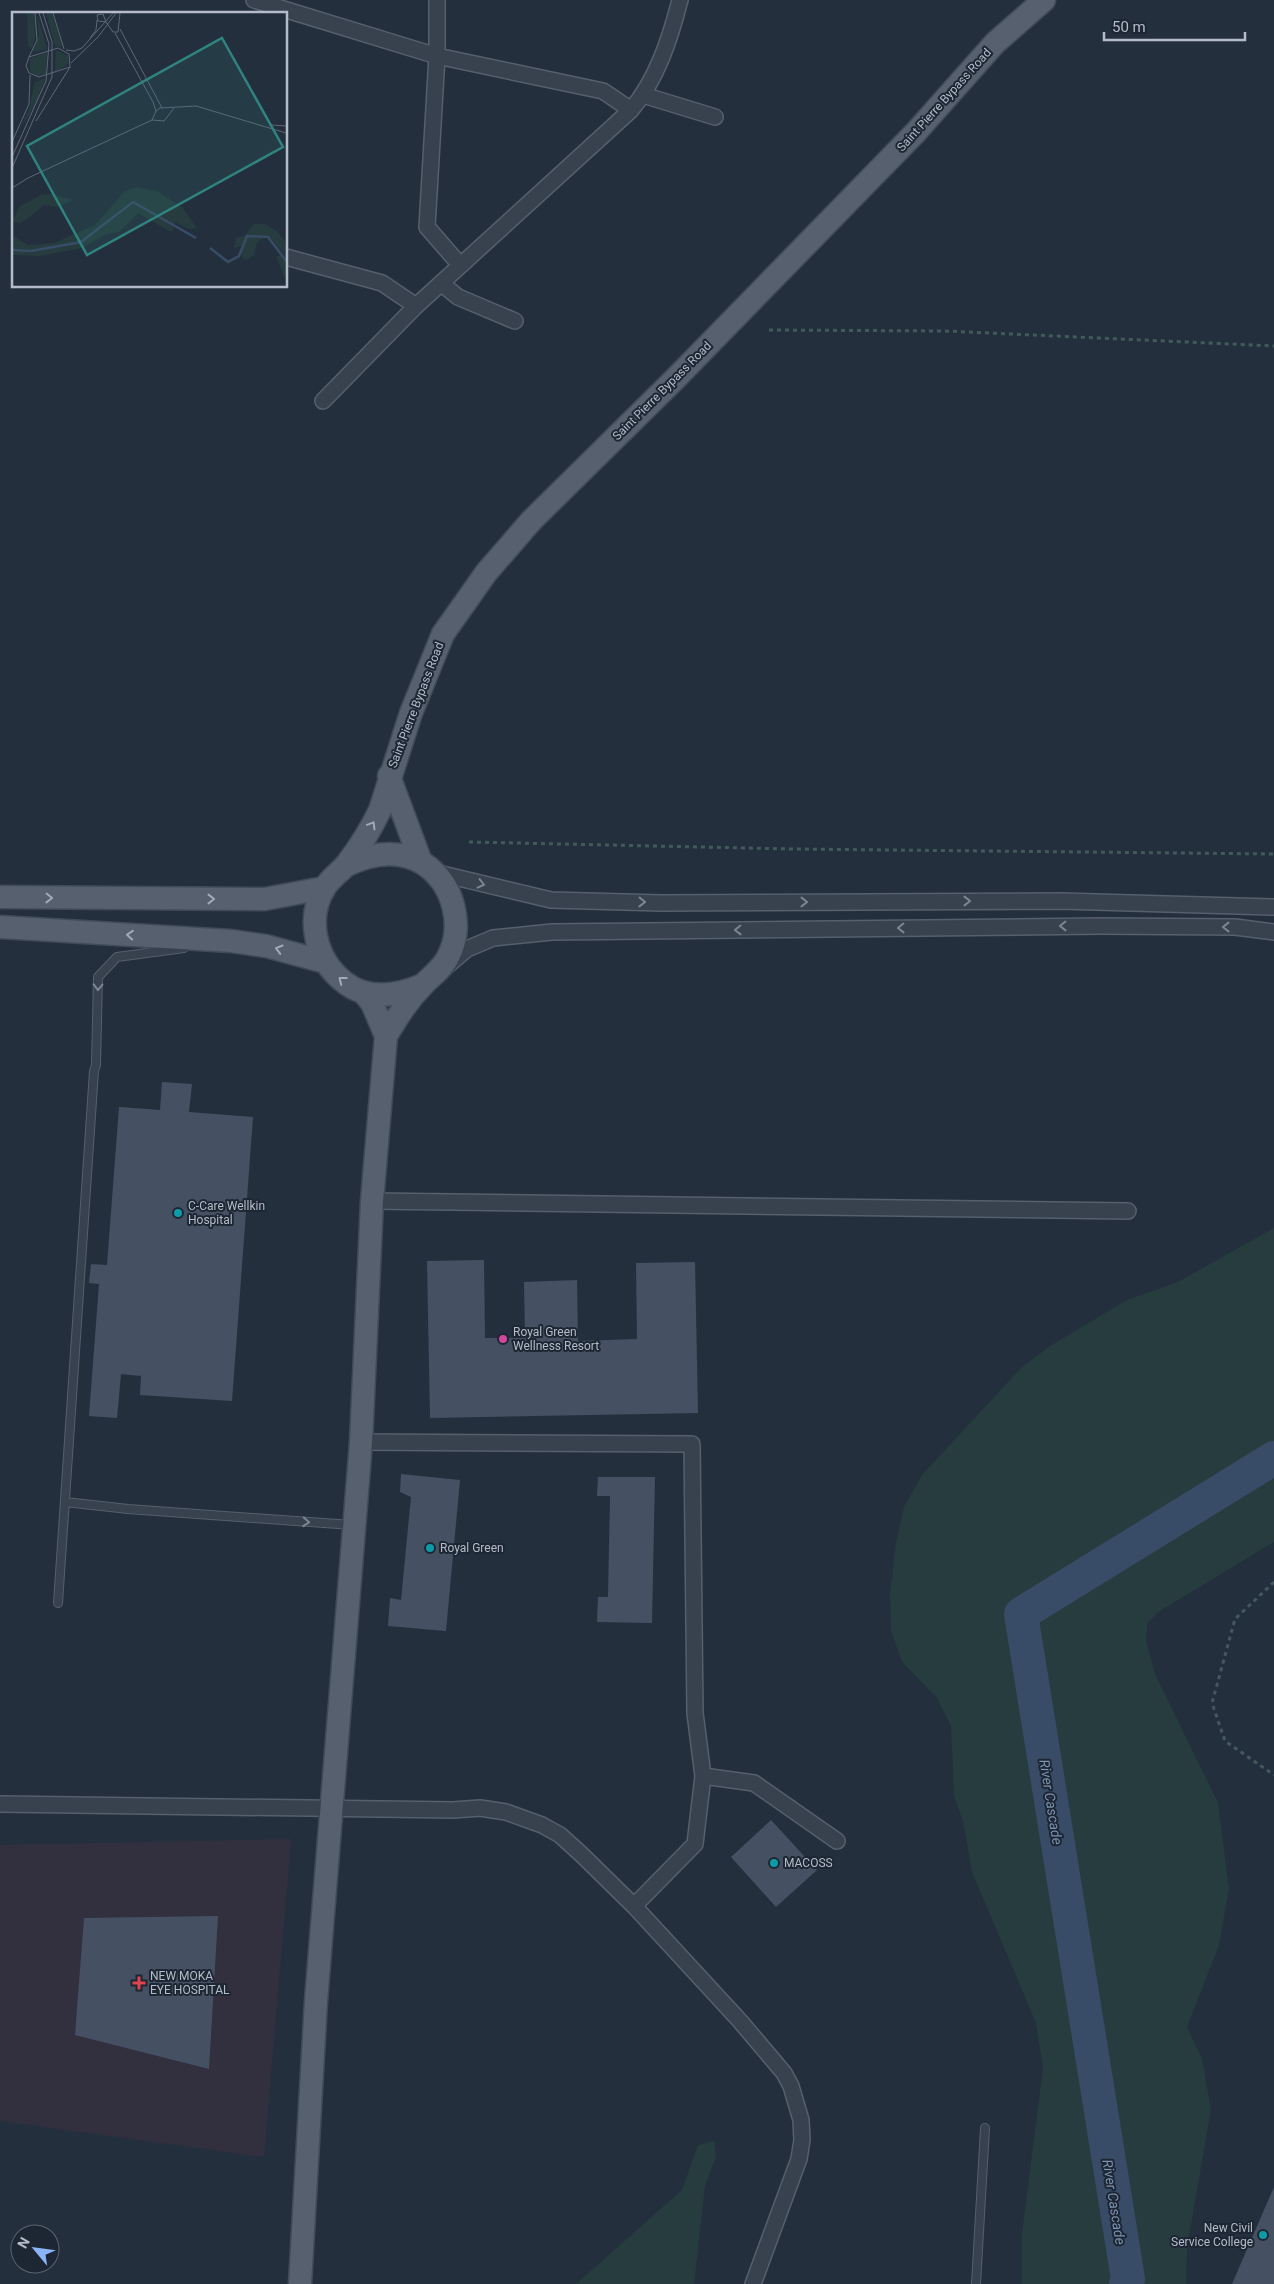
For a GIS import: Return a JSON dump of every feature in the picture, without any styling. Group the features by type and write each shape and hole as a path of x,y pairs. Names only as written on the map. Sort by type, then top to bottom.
{"main road":[{"path":"995,43 1023,0"},
{"path":"995,43 1044,0"},
{"name":"Saint Pierre Bypass Road","path":"345,866 380,810 389,776 411,714 443,634 486,573 530,521 676,378 916,132 995,43"},
{"path":"300,2284 316,2001 361,1442 372,1201 386,1036 408,1002 448,959 456,937 456,913 448,890 427,867 389,776"},
{"path":"427,867 402,855 382,853 363,857 345,866 324,888 317,906 314,925 317,944 325,962 335,975 348,985 363,992 384,996 404,993 428,981"},
{"path":"0,897 266,899 324,888"},
{"path":"0,926 232,941 266,946 325,962"},
{"path":"363,992 372,1004 386,1036"}],"street":[{"path":"254,0 437,56 603,91 631,110"},
{"path":"437,0 437,56 427,227 460,265"},
{"path":"323,401 416,306 631,110 643,95 662,58 680,0"},
{"path":"643,95 716,117"},
{"path":"288,258 382,283 416,306"},
{"path":"441,283 458,297 516,321"},
{"path":"427,867 551,900 661,903 1061,901 1274,907"},
{"path":"428,981 467,949 493,938 552,932 1101,926 1235,927 1274,932"},
{"path":"372,1201 1128,1211"},
{"path":"361,1442 692,1444 695,1713 703,1776 696,1844 634,1906"},
{"path":"703,1776 754,1783 837,1841"},
{"path":"0,1804 480,1808 525,1817 560,1835 634,1906 740,2021 784,2073 798,2104 802,2120 802,2140 799,2159 753,2284"}],"lane":[{"path":"58,1603 94,1072 96,1065 98,977 117,957 232,941"},
{"path":"65,1502 128,1509 353,1526"},
{"path":"976,2284 985,2128"}],"path":[{"path":"769,330 945,331 1274,346"},
{"path":"469,842 793,849 1274,854"},
{"path":"1274,1582 1235,1619 1212,1703 1225,1741 1274,1775"}],"shaded area":[{"name":"NEW MOKA EYE HOSPITAL","path":"291,1839 264,2157 0,2121 0,1845"}],"green space":[{"path":"1274,1228 1274,1542 1158,1612 1147,1624 1146,1641 1155,1674 1218,1803 1229,1888 1219,1945 1187,2027 1202,2059 1211,2109 1187,2248 1186,2284 1022,2284 1022,2234 1043,2068 1036,2023 972,1872 963,1821 954,1796 951,1726 937,1698 902,1662 891,1630 890,1593 896,1543 904,1507 922,1475 1021,1368 1050,1346 1127,1300 1178,1282"},
{"path":"714,2141 716,2157 705,2185 694,2284 576,2284 682,2190 698,2145"}],"building":[{"name":"C-Care Wellkin Hospital","path":"162,1082 192,1084 189,1112 253,1117 232,1401 140,1395 141,1376 121,1374 117,1418 89,1416 99,1284 89,1283 91,1264 107,1265 119,1107 160,1110"},
{"name":"Royal Green Wellness Resort","path":"484,1260 485,1338 525,1338 524,1282 577,1280 578,1341 637,1339 636,1263 695,1262 698,1413 430,1418 427,1261"},
{"name":"Royal Green","path":"401,1474 460,1480 446,1631 388,1626 390,1598 401,1600 411,1497 400,1492"},
{"path":"598,1477 655,1477 652,1623 597,1622 598,1597 608,1597 610,1496 597,1496"},
{"name":"MACOSS","path":"771,1820 817,1870 776,1907 731,1857"},
{"path":"218,1916 209,2069 75,2035 84,1918"},
{"name":"New Civil Service College","path":"1274,2187 1274,2284 1232,2284"}],"waterway":[{"name":"River Cascade","path":"1126,2284 1128,2279 1021,1614 1274,1458"}],"place":[{"name":"C-Care Wellkin Hospital","path":"178,1213"},
{"name":"Royal Green Wellness Resort","path":"503,1339"},
{"name":"Royal Green","path":"430,1548"},
{"name":"MACOSS","path":"774,1863"},
{"name":"NEW MOKA EYE HOSPITAL","path":"139,1983"},
{"name":"New Civil Service College","path":"1263,2235"}]}
